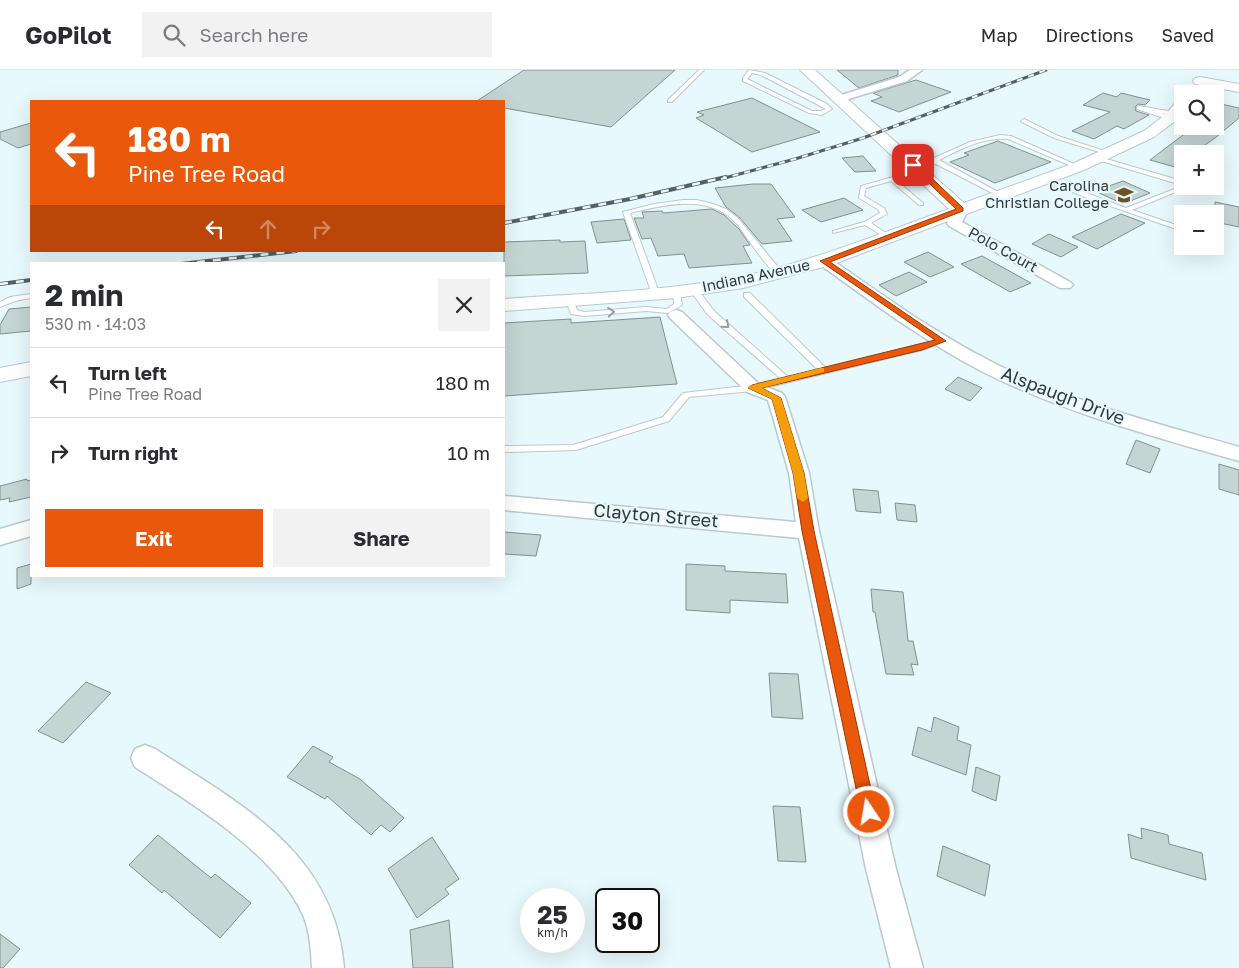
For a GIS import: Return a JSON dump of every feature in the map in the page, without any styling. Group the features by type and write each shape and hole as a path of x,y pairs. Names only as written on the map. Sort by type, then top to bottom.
{"main road":[{"path":"807,70 960,210"},
{"path":"1203,75 1239,88"},
{"name":"Indiana Avenue","path":"505,305 675,292 779,274 824,261 1078,167 1148,134 1174,114"},
{"path":"0,375 30,368"}],"street":[{"path":"839,99 903,79 917,70"},
{"name":"Polo Court","path":"960,210 954,223 1065,285"},
{"name":"Alspaugh Drive","path":"824,261 942,341 993,369 1043,392 1239,454"},
{"path":"676,316 752,388 776,398 799,473 808,531 881,869 907,968"},
{"name":"Clayton Street","path":"505,503 808,531"},
{"path":"0,537 30,528"},
{"path":"145,758 234,817 287,865 307,890 317,910 326,945 328,968"}],"lane":[{"path":"670,101 702,70"},
{"path":"751,71 763,74 829,109 822,113 811,112 744,80 751,71"},
{"path":"1176,112 1139,108 1176,112"},
{"path":"1024,121 1102,156 1174,180"},
{"path":"937,162 936,159 957,149 1000,135 1009,137 1078,167"},
{"path":"835,232 866,223 884,214 882,209 861,197 863,187 893,180 916,168 937,162 1000,195"},
{"path":"1044,179 1174,226"},
{"path":"893,180 921,204"},
{"path":"1126,210 1174,191"},
{"path":"779,274 758,249 738,220 723,210 699,201 663,204 626,212 675,292 711,313 787,380"},
{"path":"866,223 888,237"},
{"path":"747,295 823,370"},
{"path":"0,305 13,299 30,296"},
{"path":"505,449 573,448 666,419 686,396 752,388 942,341"}],"building":[{"path":"524,70 675,70 611,127 505,108 505,100 479,100"},
{"path":"837,70 898,70 898,75 859,88"},
{"path":"916,80 951,92 899,112 871,101 882,97 873,93"},
{"path":"1103,93 1117,97 1121,93 1150,100 1145,105 1138,104 1135,107 1136,111 1149,115 1124,129 1117,126 1094,139 1072,131 1110,112 1083,105"},
{"path":"752,98 820,132 752,152 696,118 704,115 697,112"},
{"path":"1224,105 1239,108 1239,118 1224,130"},
{"path":"30,123 30,144 18,148 0,139 0,132"},
{"path":"1183,135 1219,135 1205,145 1174,145 1174,167 1150,160"},
{"path":"998,141 1051,162 995,183 950,162 969,155 964,153"},
{"path":"863,156 876,171 855,172 842,158"},
{"path":"1123,181 1150,193 1123,204 1095,191"},
{"path":"771,184 795,217 777,219 792,241 762,244 739,217 726,207 715,188"},
{"path":"844,198 863,210 821,222 802,210"},
{"path":"1215,202 1239,207 1239,227 1224,224 1224,205 1215,205"},
{"path":"712,209 724,215 739,229 750,245 743,246 752,263 689,268 684,254 658,256 651,238 642,239 634,218 644,218 642,212 662,211 663,213"},
{"path":"1121,214 1145,223 1097,249 1072,237"},
{"path":"624,219 631,240 597,243 591,222"},
{"path":"1049,234 1078,247 1061,257 1032,244"},
{"path":"585,241 588,273 505,276 505,242"},
{"path":"928,252 954,267 930,277 904,262"},
{"path":"982,256 1031,283 1010,292 961,264"},
{"path":"909,272 927,282 896,296 879,285"},
{"path":"30,307 30,331 0,334 0,325 9,309"},
{"path":"660,317 677,384 505,396 505,323 571,319 571,323"},
{"path":"958,377 982,388 970,401 945,389"},
{"path":"1136,440 1160,449 1150,473 1126,464"},
{"path":"1219,464 1239,470 1239,495 1219,489"},
{"path":"27,479 27,481 30,480 30,497 9,502 10,498 0,500 0,486"},
{"path":"853,489 878,491 881,513 856,511"},
{"path":"895,503 915,505 917,522 897,520"},
{"path":"505,532 541,535 536,556 505,554"},
{"path":"30,564 31,584 17,589 17,568"},
{"path":"686,564 725,566 725,571 786,574 788,603 730,600 730,613 686,610"},
{"path":"871,589 903,592 908,641 913,641 918,665 911,664 914,675 886,674 875,612 873,612"},
{"path":"769,673 798,674 803,719 772,717"},
{"path":"86,682 111,693 63,743 38,731"},
{"path":"934,717 959,727 957,740 971,745 966,775 912,755 918,727 931,732"},
{"path":"313,746 333,757 329,762 360,779 404,818 390,832 381,825 371,835 327,796 325,799 287,777"},
{"path":"976,767 1000,776 996,801 972,791"},
{"path":"773,806 800,807 806,862 778,861"},
{"path":"1141,828 1168,835 1169,844 1202,853 1206,880 1131,858 1128,834 1142,839"},
{"path":"158,835 211,878 215,874 251,903 220,938 164,890 162,893 129,865"},
{"path":"432,837 459,879 445,889 449,894 417,918 388,869"},
{"path":"943,846 990,865 985,896 937,876"},
{"path":"449,920 453,968 413,968 410,930"},
{"path":"0,934 20,949 3,968 0,968"}],"railway":[{"path":"721,179 863,138 1046,70"},
{"path":"505,223 630,199 726,177"},
{"path":"199,262 287,252"},
{"path":"0,284 30,280"}],"slow traffic":[{"path":"803,498 799,473 776,398 752,388 821,370"}],"place":[{"name":"Carolina Christian College","path":"1124,195"}],"route":[{"path":"869,812 808,531 799,473 776,398 752,388 942,341 824,261 960,210 913,165"}]}
